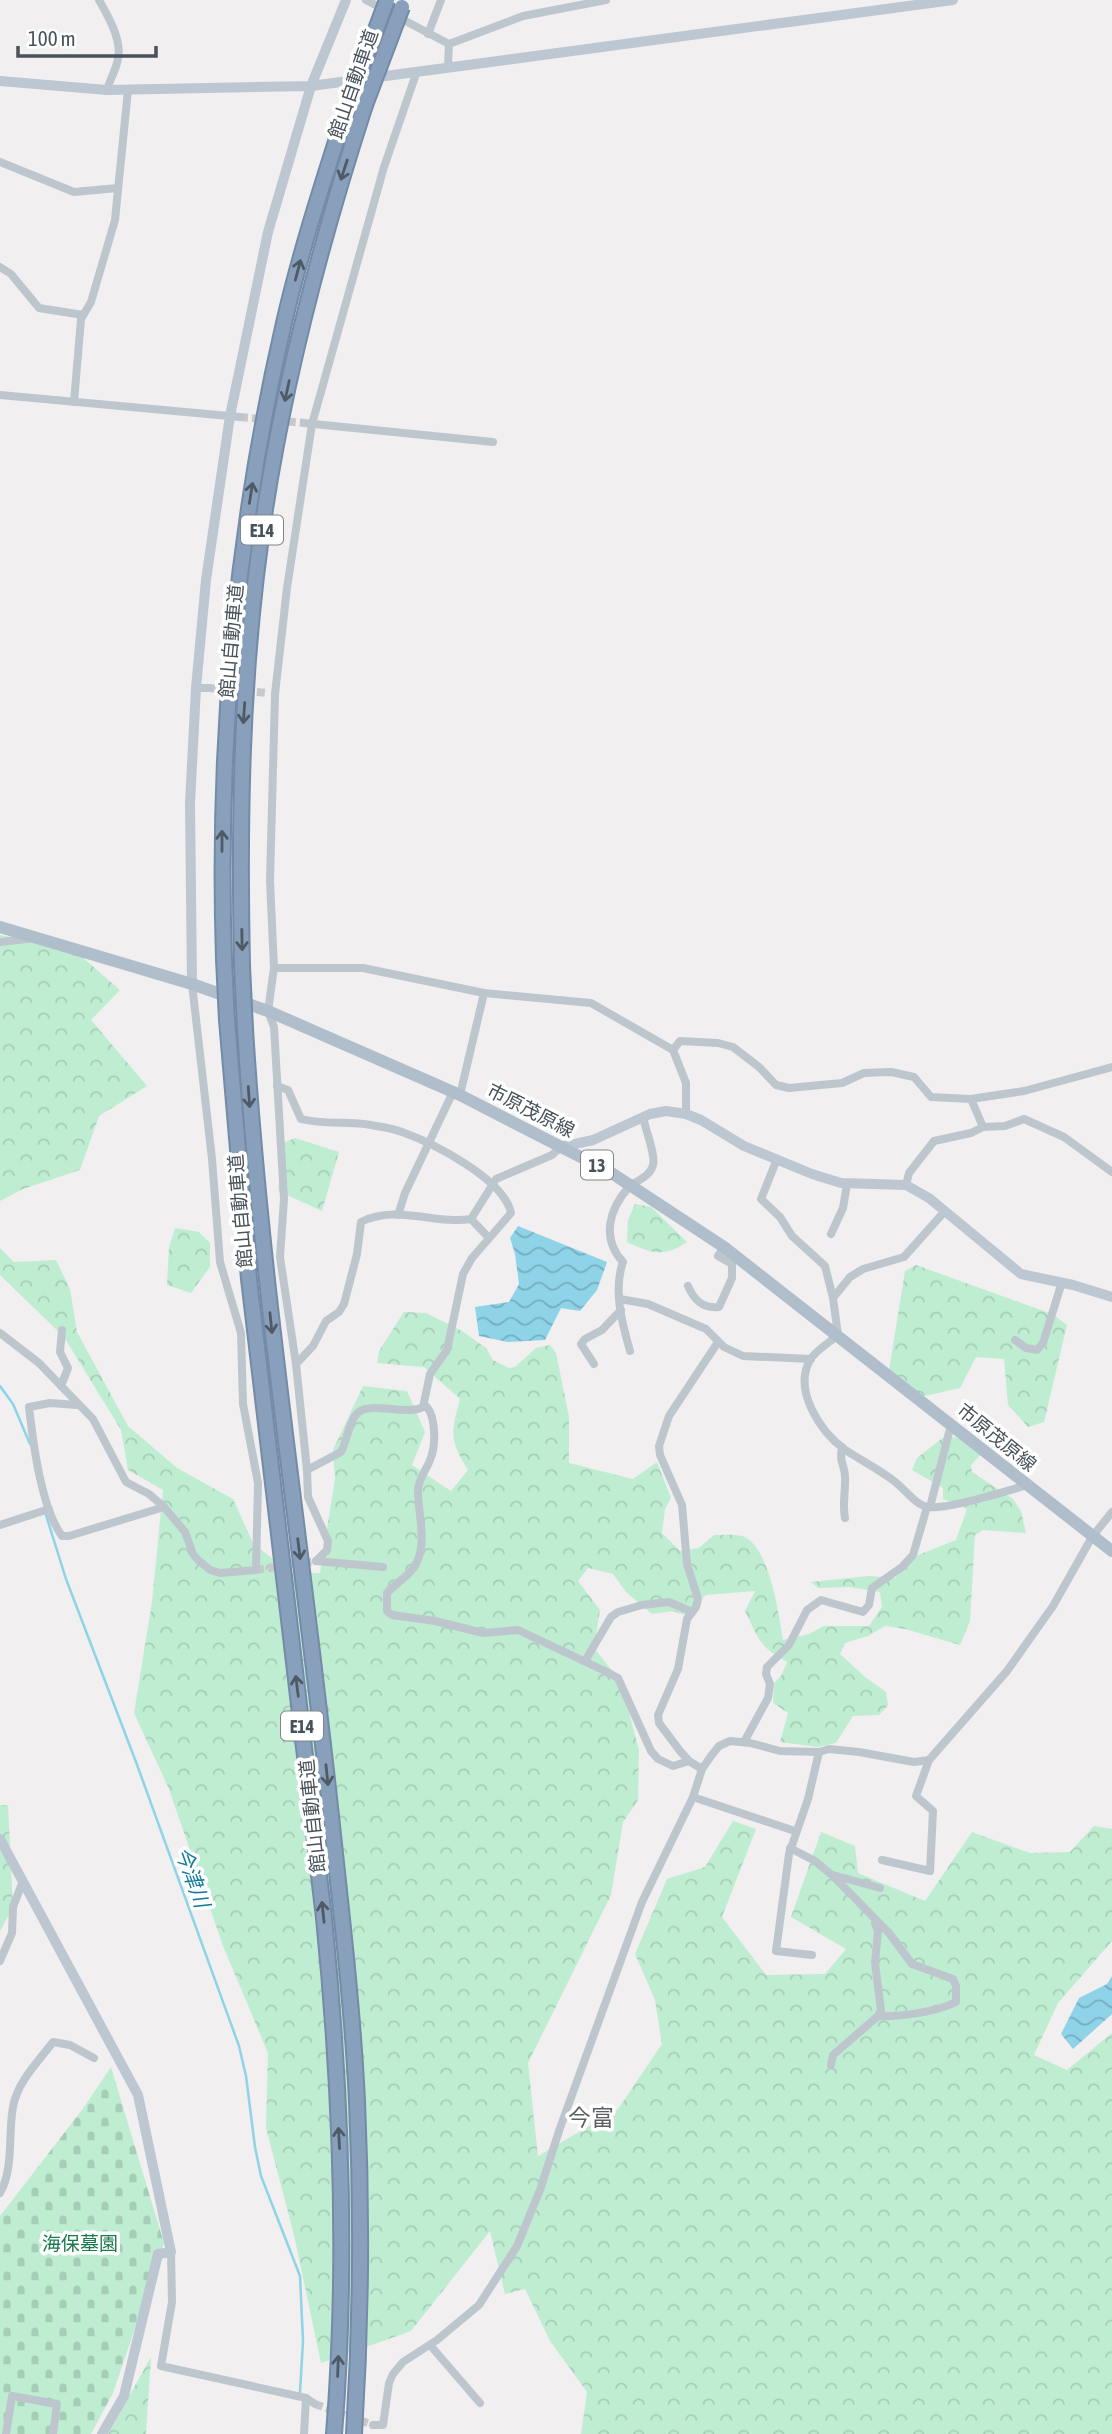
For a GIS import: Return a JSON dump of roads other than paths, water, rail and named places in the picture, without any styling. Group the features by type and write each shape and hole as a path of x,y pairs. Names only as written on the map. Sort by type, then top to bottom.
{"highway":[{"name":"館山自動車道","path":"334,2434 341,2284 341,2198 332,2004 323,1904 246,1253 227,1020 223,789 233,643 244,536 260,437 284,321 316,203 348,104 387,0"},
{"name":"館山自動車道","path":"354,2434 360,2282 359,2169 349,2000 321,1720 266,1278 245,1029 240,814 249,643 261,537 300,325 332,208 365,106 403,3"}],"main road":[{"name":"市原茂原線","path":"0,927 192,984 268,1011 456,1094 610,1172 724,1247 1112,1551"}],"street":[{"path":"99,0 109,18 119,52 118,63 112,72 107,90"},
{"path":"366,0 449,44 523,16 606,0"},
{"path":"428,34 441,0"},
{"path":"0,81 107,90 311,86 953,0"},
{"path":"0,1333 39,1363 93,1419 126,1482 149,1494 164,1507 185,1532 193,1554 210,1570 229,1573 256,1570 258,1483 243,1404 240,1333 220,1262 212,1159 192,984 190,803 195,688 206,580 268,232 311,86 342,2"},
{"path":"449,44 449,66"},
{"path":"383,1567 316,1561 327,1550 328,1541 308,1497 296,1364 280,1257 285,1199 274,1027 268,1011 274,968 270,881 272,694 308,423 380,180 417,71"},
{"path":"74,402 83,315 92,302 115,220 128,90"},
{"path":"0,162 74,192 118,188"},
{"path":"0,267 11,274 39,308 83,315"},
{"path":"0,395 235,416"},
{"path":"308,423 493,442"},
{"path":"195,688 209,688"},
{"path":"0,942 27,941 36,937"},
{"path":"274,968 363,968 484,993 591,1003 673,1050 686,1083 686,1114"},
{"path":"398,1215 405,1193 456,1094 484,993"},
{"path":"673,1050 680,1041 725,1045 759,1067 776,1085 789,1088 842,1083 864,1073 891,1072 915,1077 931,1097 971,1099 1024,1090 1112,1067"},
{"path":"277,1086 288,1090 301,1119 399,1130 430,1143 489,1181 507,1203 511,1213 472,1258 463,1274 447,1350 430,1374 423,1406"},
{"path":"971,1099 983,1127"},
{"path":"296,1364 313,1346 326,1321 340,1312 344,1304 357,1254 361,1222 370,1217 398,1215 459,1221 471,1219 496,1180 552,1155 561,1147 593,1140 643,1117 666,1111 701,1119 744,1146 812,1174 847,1184 906,1185 919,1191 945,1211 1021,1274 1111,1295"},
{"path":"630,1351 620,1299 620,1269 623,1262 610,1241 608,1229 619,1201 631,1186 646,1177 654,1163 654,1152 648,1141 643,1117"},
{"path":"906,1185 916,1163 934,1141 1024,1119 1063,1137 1112,1172"},
{"path":"777,1159 761,1199 780,1217 792,1236 825,1266 832,1298 838,1335 811,1359 806,1370 805,1386 811,1408 831,1437 894,1480 919,1503 929,1507 948,1505 1027,1485"},
{"path":"831,1234 843,1208 847,1184"},
{"path":"832,1298 850,1277 863,1269 904,1257 945,1211"},
{"path":"471,1219 489,1238"},
{"path":"688,1286 698,1302 719,1307 732,1271 732,1265 718,1256 724,1247"},
{"path":"1015,1340 1026,1348 1037,1350 1043,1343 1062,1282"},
{"path":"620,1299 648,1304 706,1329 718,1342 743,1356 811,1359"},
{"path":"594,1364 581,1344 602,1330 621,1310"},
{"path":"61,1386 68,1368 60,1352 62,1330"},
{"path":"702,1769 689,1761 659,1723 658,1715 678,1668 687,1619 698,1599 687,1564 682,1505 660,1455 659,1446 669,1416 718,1342"},
{"path":"77,1405 50,1404 29,1407 32,1440 49,1509 55,1527 62,1536 164,1507"},
{"path":"307,1469 341,1452 353,1418 358,1412 374,1408 412,1410 427,1407 432,1414 433,1451 419,1482 421,1546 417,1564 387,1594 387,1611 392,1615 435,1621 483,1633 518,1630 585,1661 618,1678 645,1740 658,1759 673,1766 689,1761"},
{"path":"744,1742 768,1698 770,1684 766,1674 767,1667 789,1645 807,1609 821,1600 863,1612 869,1605 873,1588 902,1567 913,1555 951,1425"},
{"path":"842,1447 839,1460 845,1476 842,1505 845,1518"},
{"path":"0,1525 49,1509"},
{"path":"882,1860 929,1871 933,1811 916,1796 929,1760 1007,1671 1053,1606 1092,1537 1112,1511"},
{"path":"585,1661 611,1617 618,1612 642,1605 669,1602 692,1612"},
{"path":"380,2428 388,2383 393,2374 403,2362 430,2345 479,2305 517,2246 540,2190 642,1902 693,1797 702,1769 719,1746 730,1741 780,1751 819,1752 829,1749 914,1762 929,1760"},
{"path":"812,1955 776,1951 790,1848 808,1799 819,1752"},
{"path":"693,1797 795,1832"},
{"path":"0,1839 138,2095 171,2252 172,2302 161,2366 306,2398 315,2404"},
{"path":"790,1848 815,1861 830,1874 875,1922 889,1933 912,1964 953,1979 956,2003 900,2017 878,2016"},
{"path":"830,1874 880,1888"},
{"path":"0,1961 12,1933 13,1907 23,1881"},
{"path":"831,2065 833,2055 878,2016 881,2010 874,1963 878,1931 875,1922"},
{"path":"0,2193 7,2165 13,2105 19,2087 53,2042 70,2045 94,2058"},
{"path":"102,2434 124,2396 158,2254 171,2252"},
{"path":"430,2345 480,2403"},
{"path":"6,2434 12,2396 57,2404 53,2434"},
{"path":"304,2434 306,2398"}],"water":[{"path":"518,1226 607,1262 597,1290 580,1311 561,1308 545,1340 508,1342 479,1336 475,1307 509,1302 519,1284 510,1238"},
{"path":"1112,1976 1112,2014 1073,2049 1061,2034 1079,1998 1107,1984"}],"waterway":[{"name":"今津川","path":"0,1386 13,1404 30,1444"},
{"name":"今津川","path":"45,1512 66,1579 239,2046 261,2176 300,2276 303,2341 300,2392"}],"tunnel":[{"path":"240,417 304,423"},
{"path":"209,688 268,693"},
{"path":"256,1570 316,1561"},
{"path":"315,2404 373,2425"}],"district":[{"name":"今富","path":"591,2118"}],"park label":[{"name":"海保墓園","path":"80,2243"}]}
